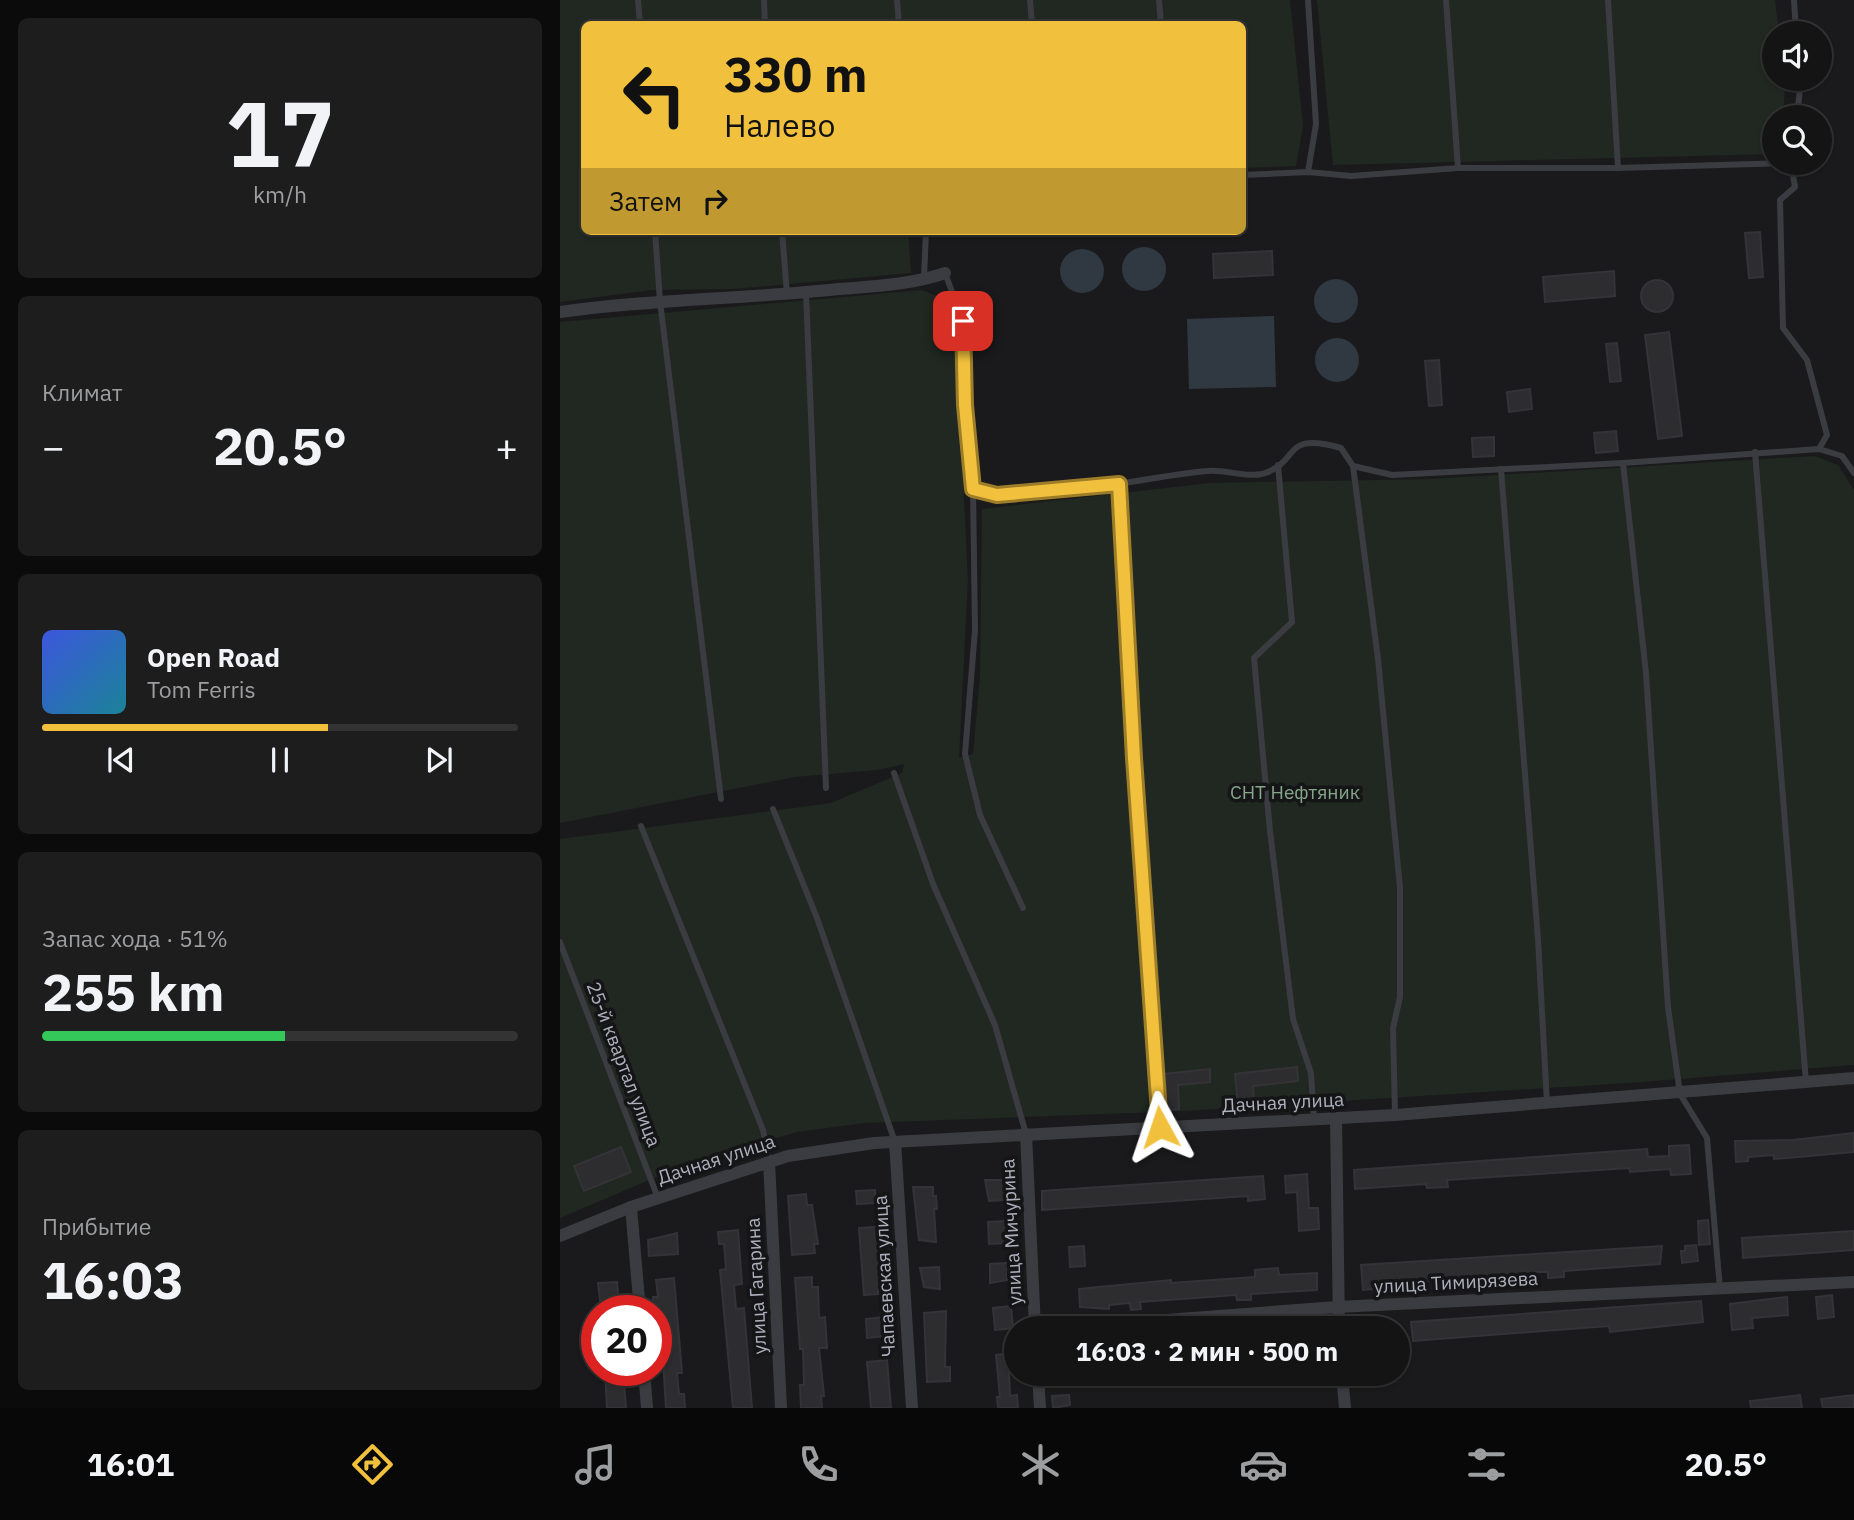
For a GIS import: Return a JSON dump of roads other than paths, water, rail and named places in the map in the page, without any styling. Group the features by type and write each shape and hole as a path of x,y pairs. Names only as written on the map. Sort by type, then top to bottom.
{"street":[{"path":"560,312 660,301 806,293 925,280 945,273"},
{"name":"Дачная улица","path":"560,1236 631,1207 769,1161 835,1148 1026,1133 1548,1105 1854,1079"},
{"path":"1336,1118 1338,1316"},
{"name":"улица Мичурина","path":"1026,1133 1034,1316"},
{"name":"Чапаевская улица","path":"895,1142 912,1408"},
{"name":"улица Гагарина","path":"769,1161 780,1408"},
{"path":"631,1207 638,1295"},
{"name":"улица Тимирязева","path":"1219,1316 1337,1307 1854,1282"},
{"path":"645,1386 647,1408"},
{"path":"1039,1386 1040,1408"},
{"path":"1343,1386 1345,1408"}],"lane":[{"path":"638,0 640,21"},
{"path":"764,0 765,21"},
{"path":"897,0 899,21"},
{"path":"1030,0 1032,21"},
{"path":"1159,0 1161,21"},
{"path":"1308,0 1316,124 1308,172"},
{"path":"1446,0 1458,168"},
{"path":"1608,0 1618,168"},
{"path":"1794,0 1795,21"},
{"path":"1246,175 1308,172 1351,176 1458,168 1618,168 1762,164"},
{"path":"1793,175 1795,187 1780,200 1783,328 1807,360 1827,435 1819,449"},
{"path":"655,235 660,301 721,799"},
{"path":"782,235 787,294"},
{"path":"925,235 923,252 925,280"},
{"path":"945,273 963,321 965,405 973,489 975,631 965,754 980,815 1023,908"},
{"path":"806,293 826,788"},
{"path":"973,489 997,495 1119,484 1211,470 1260,474 1278,465 1295,446 1317,441 1341,448 1353,466 1378,659 1400,888 1400,997 1393,1028 1395,1115"},
{"path":"1353,466 1392,475 1819,449 1842,456 1854,473"},
{"path":"1755,452 1806,1083"},
{"path":"1623,463 1646,673 1668,1007 1680,1094 1707,1138 1720,1289"},
{"path":"1278,465 1292,622 1254,658 1270,831 1293,1019 1311,1073 1314,1119"},
{"path":"1501,469 1538,939 1548,1105"},
{"path":"1119,484 1134,758 1160,1127"},
{"path":"894,773 933,884 995,1025 1026,1133"},
{"path":"773,809 793,865 817,918 895,1142"},
{"path":"641,826 763,1130 769,1161"},
{"name":"25-й квартал улица","path":"560,942 658,1198"}],"park label":[{"name":"СНТ Нефтяник","path":"1295,792"}]}
